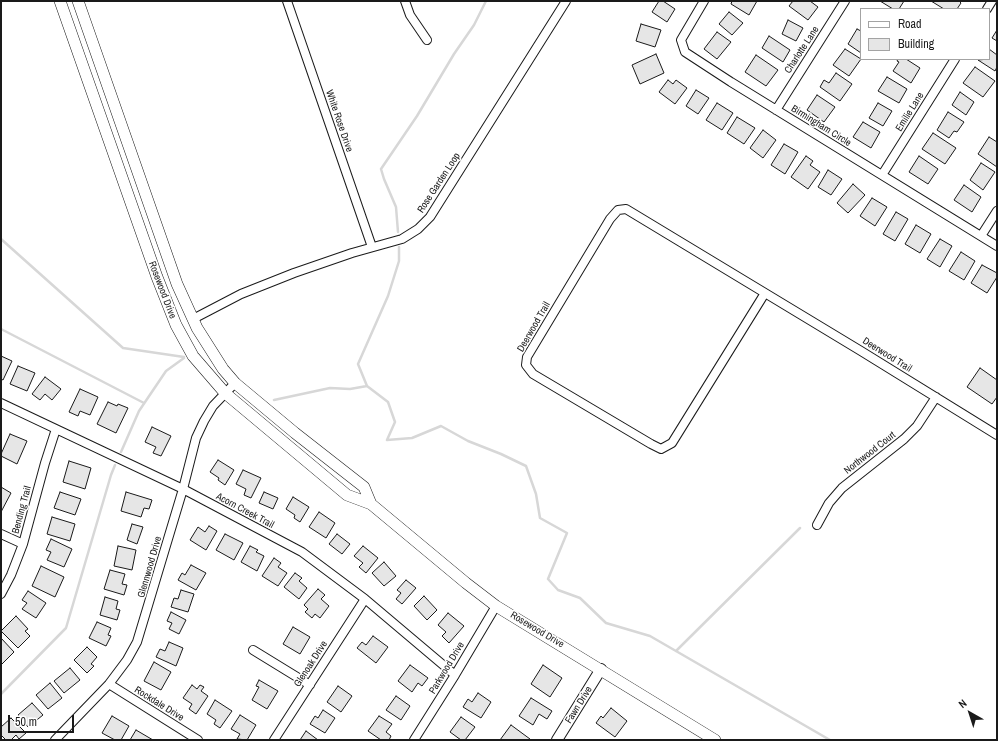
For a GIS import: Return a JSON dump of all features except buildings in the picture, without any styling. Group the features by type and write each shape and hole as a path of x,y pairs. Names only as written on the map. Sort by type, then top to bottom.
{"main road":[{"name":"Rosewood Drive","path":"60,1 157,277 176,325 194,356 226,393 347,495 371,504 496,606 715,740"},
{"name":"Rosewood Drive","path":"78,1 177,284 197,328 222,369 235,383 295,433 364,487 371,504"}],"street":[{"name":"White Rose Drive","path":"287,1 372,247"},
{"path":"405,1 410,15 428,40"},
{"name":"Rose Garden Loop","path":"193,319 254,288 372,247 402,239 418,229 430,217 566,1"},
{"name":"Birmingham Circle","path":"704,1 681,40 685,52 776,110 997,246"},
{"name":"Charlotte Lane","path":"776,110 845,1"},
{"name":"Emilie Lane","path":"882,175 954,60"},
{"name":"Deerwood Trail","path":"765,293 672,443 661,449 533,374 526,365 527,357 610,218 618,210 626,209 765,293 936,397 997,435"},
{"path":"981,236 997,211"},
{"name":"Glennwood Drive","path":"55,740 109,684 138,642 183,489 196,438 213,406 235,383"},
{"name":"Northwood Court","path":"818,525 829,503 842,488 904,439 917,426 936,397"},
{"name":"Acorn Creek Trail","path":"1,403 183,489 302,552 365,599 455,675"},
{"name":"Bending Trail","path":"1,594 11,575 23,544 56,429"},
{"path":"1,534 23,544"},
{"name":"Glenoak Drive","path":"274,740 365,599"},
{"name":"Parkwood Drive","path":"414,740 496,606"},
{"path":"253,650 310,685"},
{"name":"Fawn Drive","path":"557,740 601,669"},
{"name":"Rockdale Drive","path":"109,684 198,740"}],"waterway":[{"path":"398,232 396,207 381,169 417,116 454,54 474,25 486,1"},
{"path":"1,239 123,348 184,357"},
{"path":"367,386 358,364 388,296 399,261 399,247"},
{"path":"1,329 144,403"},
{"path":"121,452 139,411 166,371 184,358"},
{"path":"274,400 330,388 350,389 367,386 388,402 395,422 387,440 412,438 441,426 468,441 526,466 536,494 540,518 567,533 548,579 558,590 580,598 606,623 650,636 830,740"},
{"path":"1,694 66,628 115,465"},
{"path":"676,651 800,528"}]}
